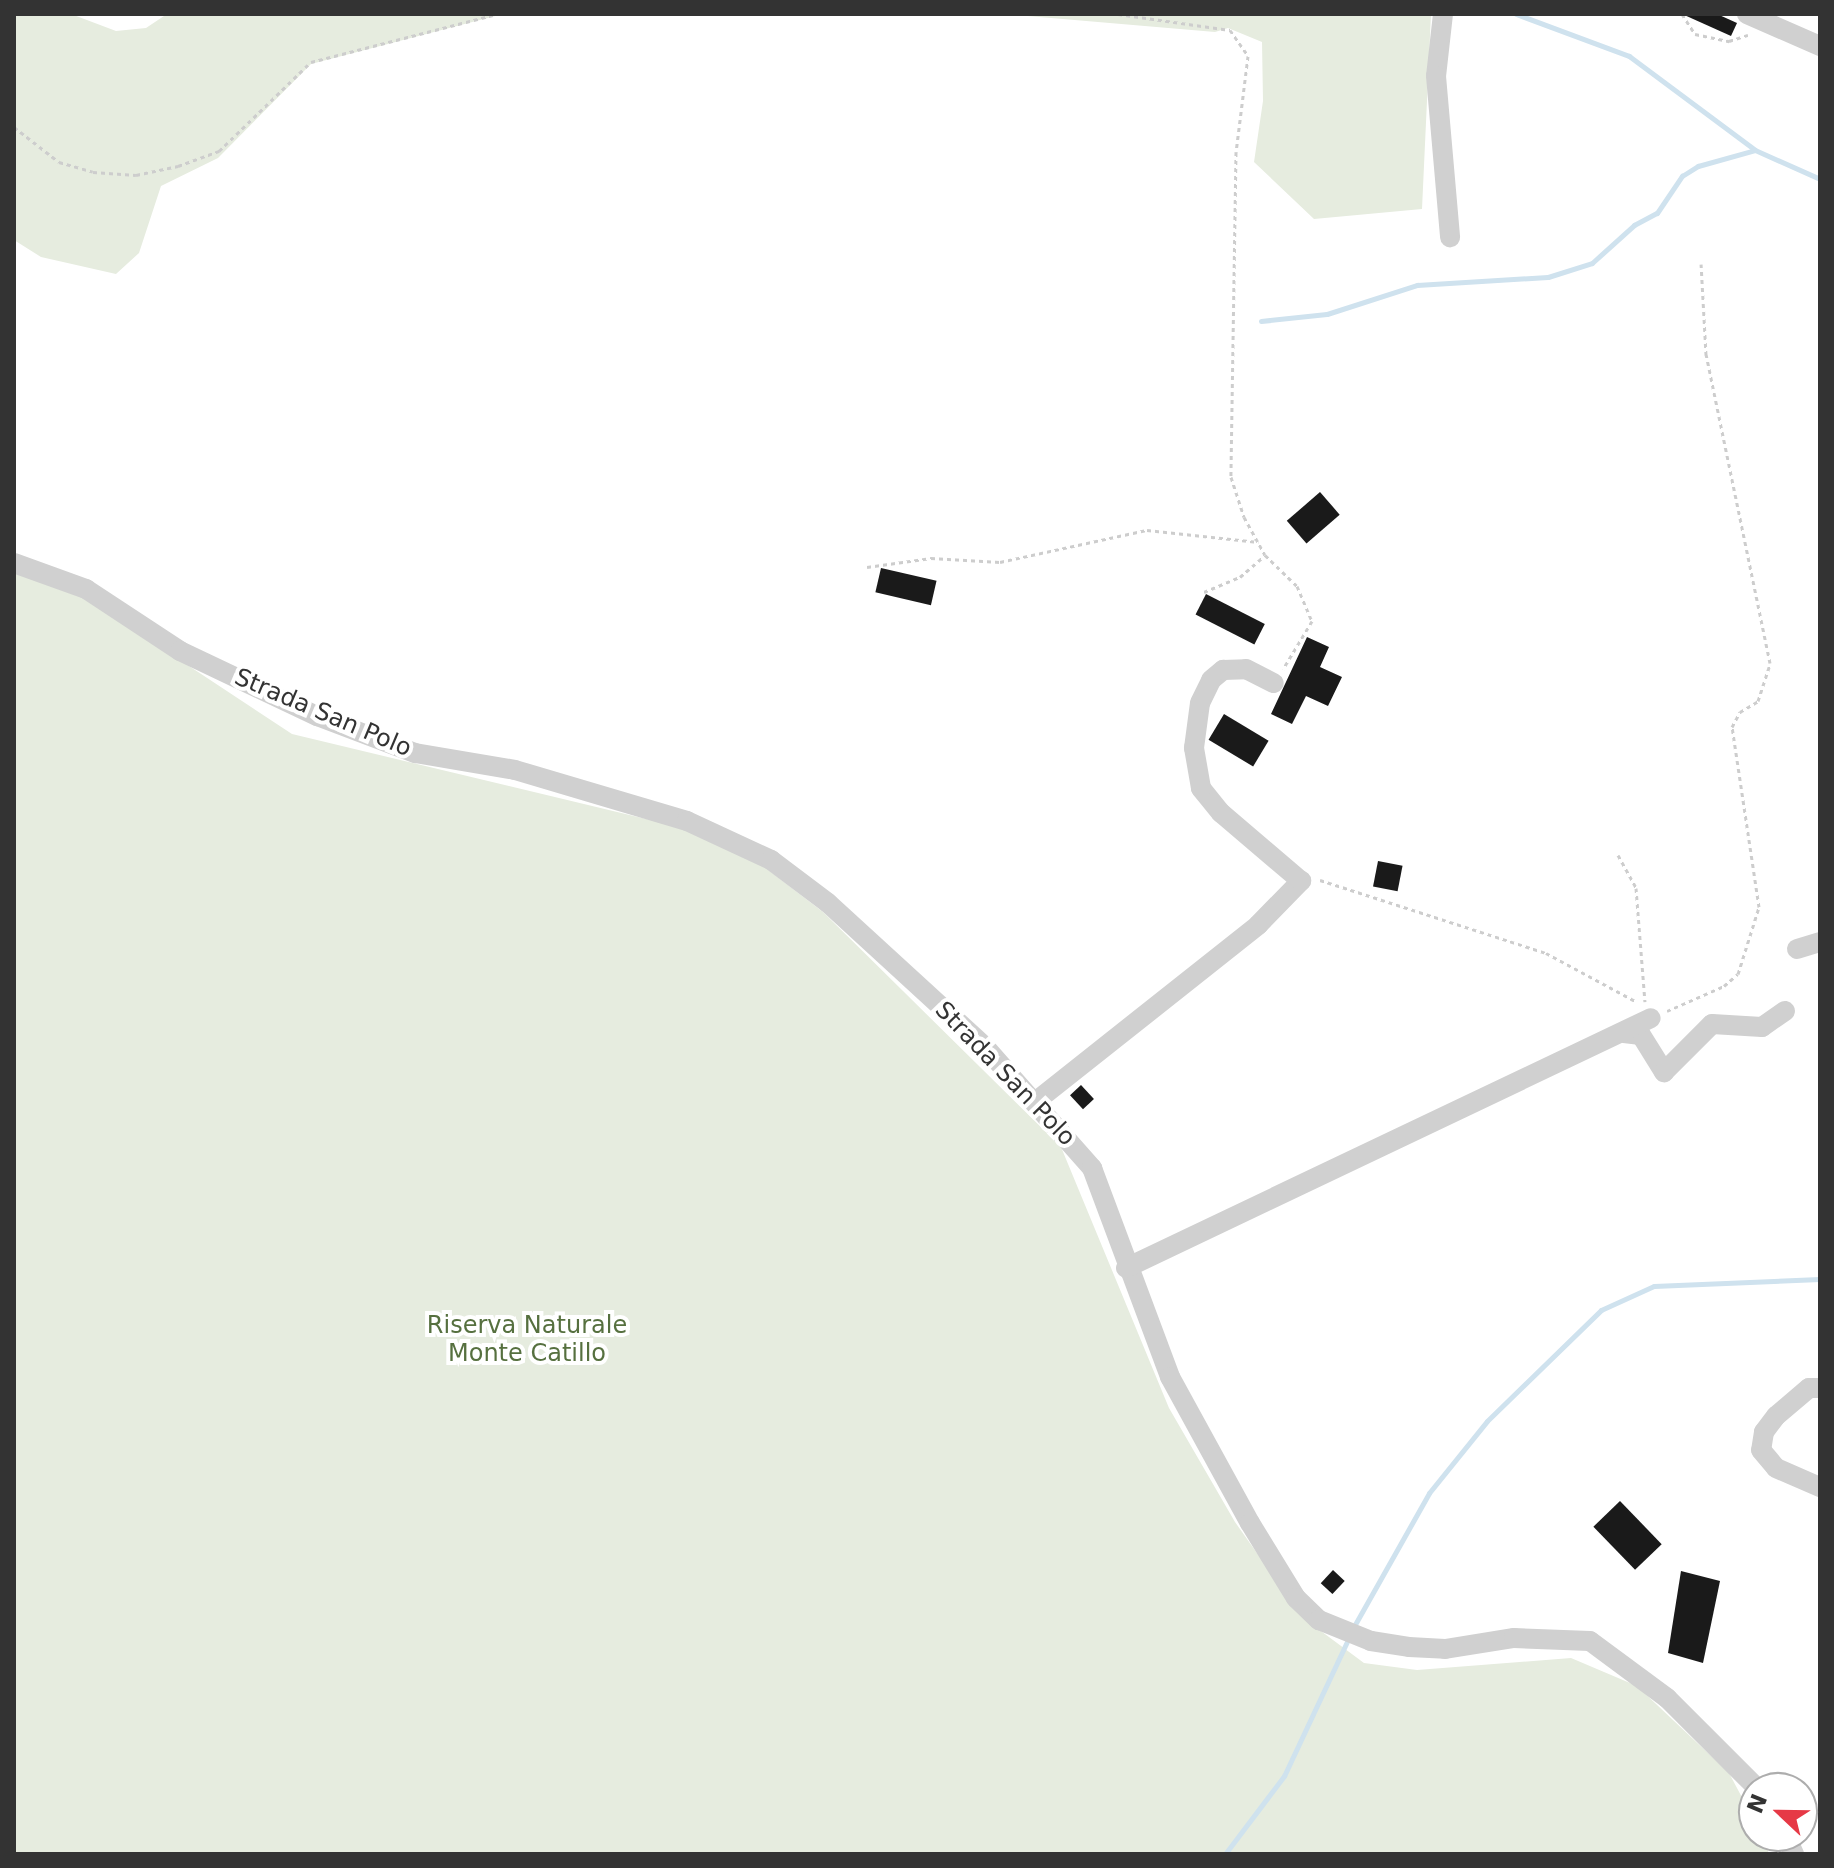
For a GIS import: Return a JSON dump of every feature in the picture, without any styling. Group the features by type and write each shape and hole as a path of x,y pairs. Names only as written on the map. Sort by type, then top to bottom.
{"street":[{"path":"1443,14 1436,76 1450,237"},
{"path":"1754,17 1820,46"},
{"name":"Strada San Polo","path":"14,563 86,589 180,651 317,716 401,748 515,770 737,840 828,903 985,1047 1092,1168 1126,1268 1170,1377 1250,1523 1296,1598 1348,1633 1445,1649 1514,1638 1590,1641 1638,1673 1740,1772"},
{"path":"1035,1102 1258,925 1301,881 1221,813 1201,788 1194,748 1200,703 1211,680 1223,670 1246,669 1274,683"},
{"path":"1797,949 1820,942"},
{"path":"1624,1033 1641,1035 1664,1072 1712,1024 1762,1027 1785,1011"},
{"path":"1126,1268 1651,1018"},
{"path":"1820,1388 1809,1388 1776,1416 1764,1432 1761,1450 1776,1468 1820,1487"}],"path":[{"path":"14,127 59,162 93,172 136,175 178,166 219,151 311,62 496,14"},
{"path":"1118,14 1230,30 1248,56 1236,152 1231,477 1265,555 1297,586 1312,621 1274,683"},
{"path":"1682,14 1695,34 1729,41 1744,39 1754,17"},
{"path":"1651,1018 1724,986 1738,974 1759,907 1732,727 1740,712 1758,701 1770,663 1706,355 1701,264"},
{"path":"867,567 931,558 1000,562 1147,530 1258,542"},
{"path":"1204,592 1240,577 1265,555"},
{"path":"1301,881 1317,879 1546,953 1645,1007 1636,888 1618,855"}],"green space":[{"path":"14,14 71,14 116,31 146,28 167,14 503,14 311,64 218,158 161,186 139,253 116,274 41,257 14,240"},
{"path":"1004,14 1431,14 1422,209 1314,219 1254,162 1263,101 1262,42 1228,28 1215,32"},
{"name":"Riserva Naturale Monte Catillo","path":"14,571 80,594 292,734 692,830 759,863 823,912 1061,1147 1169,1408 1235,1522 1302,1617 1364,1663 1417,1670 1571,1658 1637,1686 1729,1773 1738,1790 1738,1852 1769,1854 14,1854"}],"building":[{"path":"1682,14 1717,14 1737,23 1731,36"},
{"path":"1320,492 1340,515 1306,544 1287,521"},
{"path":"881,568 937,581 931,605 875,592"},
{"path":"1206,594 1265,624 1254,644 1196,614"},
{"path":"1307,637 1329,647 1320,667 1342,677 1328,706 1306,696 1292,724 1271,714"},
{"path":"1224,714 1269,741 1253,766 1209,740"},
{"path":"1378,861 1403,866 1398,891 1373,887"},
{"path":"1081,1085 1094,1099 1083,1109 1070,1095"},
{"path":"1620,1501 1662,1544 1635,1570 1593,1527"},
{"path":"1333,1570 1345,1581 1332,1594 1321,1583"},
{"path":"1681,1571 1720,1581 1703,1663 1668,1653"}],"waterway":[{"path":"1516,14 1629,56 1755,150 1820,179"},
{"path":"1261,321 1327,314 1417,285 1548,277 1592,263 1634,225 1657,213 1682,176 1698,166 1755,150"},
{"path":"1353,1628 1429,1493 1487,1421 1601,1310 1654,1286 1820,1279"},
{"path":"1225,1854 1284,1776 1349,1637"},
{"path":"1061,1854 1074,1854"}]}
